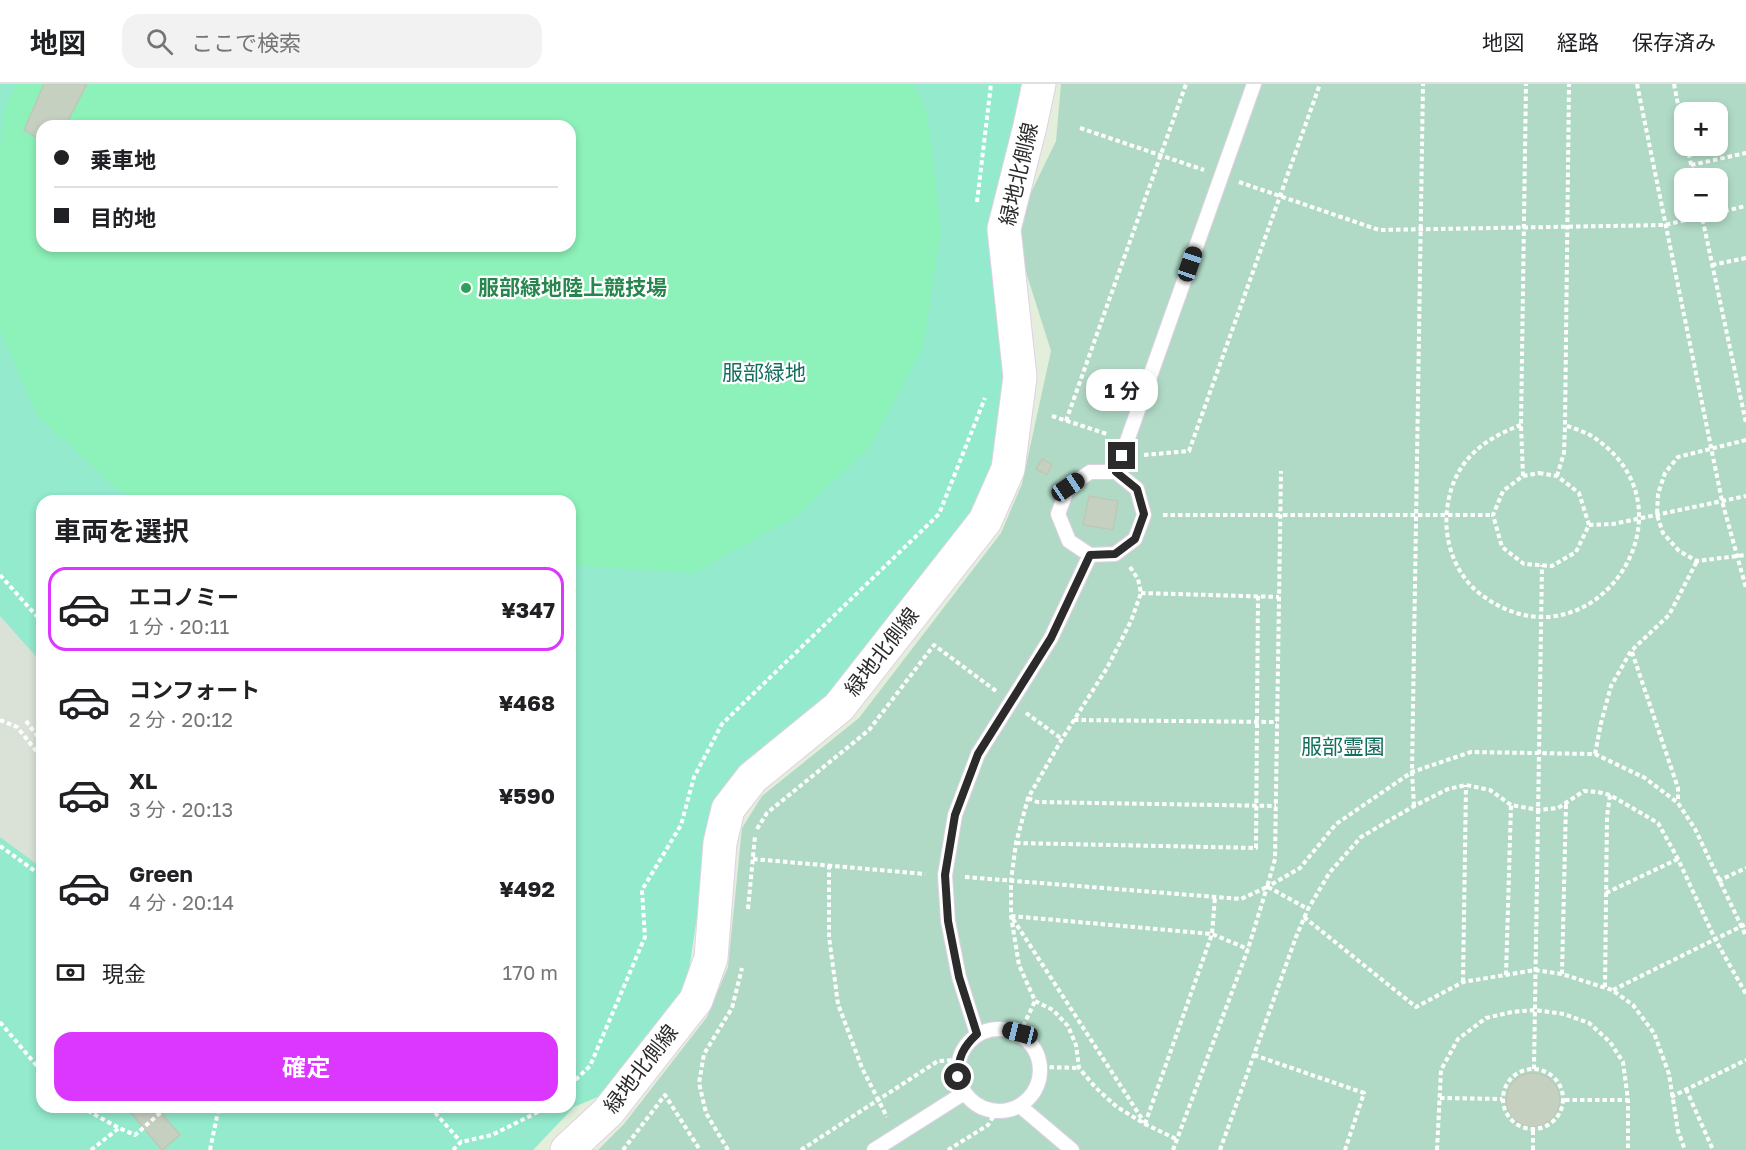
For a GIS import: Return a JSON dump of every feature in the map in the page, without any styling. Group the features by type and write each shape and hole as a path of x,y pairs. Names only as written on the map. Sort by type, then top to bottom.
{"street":[{"name":"緑地北側線","path":"567,1150 608,1112 696,1000 711,958 720,843 728,809 752,778 839,707 985,521 1008,469 1020,377 1004,229 1039,84"}],"lane":[{"path":"1116,472 1254,84"},
{"path":"1090,472 1116,472 1137,489 1144,514 1135,539 1115,554 1090,555 1069,541 1058,514 1068,487 1090,472"},
{"path":"977,1034 959,977 948,921 945,875 955,815 978,754 1051,638 1090,555"},
{"path":"998,1027 1020,1033 1035,1047 1042,1067 1036,1090 1020,1106 996,1112 978,1106 964,1093 958,1077 958,1060 965,1045 977,1034 998,1027"},
{"path":"874,1150 964,1093"},
{"path":"1020,1106 1072,1150"}],"path":[{"path":"976,213 991,84"},
{"path":"1066,421 1186,84"},
{"path":"1122,456 1189,451 1320,84"},
{"path":"1414,806 1412,772 1422,84"},
{"path":"1523,476 1521,425 1526,84"},
{"path":"1557,476 1564,453 1565,425 1569,84"},
{"path":"1636,84 1722,501 1746,588"},
{"path":"1674,84 1678,102"},
{"path":"1691,165 1746,153"},
{"path":"1689,156 1692,168"},
{"path":"1728,209 1746,206"},
{"path":"1379,230 1524,226 1567,228 1665,225 1675,222"},
{"path":"1704,222 1746,423"},
{"path":"1712,265 1746,258"},
{"path":"576,1079 590,1066 645,937 642,890 681,825 694,777 722,724 939,514 988,390"},
{"path":"1052,416 1128,440"},
{"path":"1521,425 1497,434 1477,449 1460,468 1450,491 1446,516 1448,542 1457,566 1472,587 1492,603 1508,610 1541,617 1566,614 1590,604 1611,588 1626,568 1636,544 1639,518 1635,493 1625,469 1609,449 1588,434 1565,425"},
{"path":"1746,440 1678,457 1665,473 1658,494 1657,515 1663,533 1679,550 1697,561 1746,555"},
{"path":"1173,1150 1248,949 1275,860 1281,471"},
{"path":"1539,473 1557,476 1580,493 1589,525 1576,552 1552,566 1524,564 1502,547 1493,515 1503,491 1523,476 1539,473"},
{"path":"1589,525 1613,524 1746,496"},
{"path":"1144,514 1493,515"},
{"path":"1115,554 1138,579 1141,593 1131,621 1107,668 1028,798 1016,843 1011,881 1011,916 1020,965 1035,1000 1053,1010 1068,1026 1076,1045 1079,1068 1117,1107 1176,1139"},
{"path":"1595,754 1611,687 1631,651 1669,615 1697,561"},
{"path":"1534,1069 1542,565"},
{"path":"0,575 36,615"},
{"path":"1141,593 1279,597"},
{"path":"1016,843 1256,848 1258,596"},
{"path":"747,917 756,830 767,813 870,730 934,645 1062,739"},
{"path":"1631,651 1678,788 1678,803"},
{"path":"0,720 17,727 36,751"},
{"path":"1074,720 1277,722"},
{"path":"26,722 36,734"},
{"path":"753,859 1241,899 1300,868 1336,824 1412,772 1471,752 1595,754 1645,778 1678,803 1695,829 1719,881 1744,925 1746,936"},
{"path":"1463,982 1466,785"},
{"path":"1220,1150 1304,918 1330,872 1361,837 1448,789 1466,785 1490,790 1510,805 1538,810 1558,808 1584,791 1610,795 1658,823 1678,859 1715,939 1746,994"},
{"path":"1605,987 1607,816 1610,795"},
{"path":"1028,798 1038,802 1276,806"},
{"path":"1562,974 1566,802"},
{"path":"1506,975 1510,805"},
{"path":"0,846 36,872"},
{"path":"1606,893 1678,859"},
{"path":"829,865 829,937 838,1004 862,1068 897,1135"},
{"path":"1719,881 1746,868"},
{"path":"1267,887 1308,909"},
{"path":"1145,1124 1212,934 1215,897"},
{"path":"1011,916 1212,934 1248,949"},
{"path":"1011,916 1145,1124"},
{"path":"1304,918 1416,1007 1463,982 1535,970 1562,974 1612,990 1633,1005 1654,1033 1669,1074 1678,1131 1685,1150"},
{"path":"1612,990 1744,925"},
{"path":"728,1150 706,1113 699,1083 704,1054 732,1008 742,964"},
{"path":"1020,1033 1035,1000"},
{"path":"1437,1150 1441,1070 1458,1039 1486,1018 1535,1010 1564,1014 1589,1023 1610,1042 1623,1062 1628,1100 1628,1150"},
{"path":"1068,1026 1077,1020"},
{"path":"0,1022 36,1065"},
{"path":"1254,1055 1364,1093 1344,1150"},
{"path":"801,1150 938,1061 958,1060"},
{"path":"1671,1097 1746,1060"},
{"path":"1042,1067 1079,1068"},
{"path":"1524,1069 1534,1069 1543,1070 1559,1081 1565,1100 1558,1118 1543,1129 1523,1129 1508,1118 1502,1099 1508,1081 1524,1069"},
{"path":"1686,1089 1713,1150"},
{"path":"623,1150 665,1095 700,1150"},
{"path":"1440,1098 1502,1099"},
{"path":"1565,1100 1628,1100"},
{"path":"948,1150 988,1125 996,1112"},
{"path":"92,1113 135,1135 160,1113"},
{"path":"210,1150 218,1113"},
{"path":"435,1113 461,1142"},
{"path":"453,1150 461,1142 492,1136 536,1113"},
{"path":"91,1150 119,1128"},
{"path":"1533,1129 1533,1150"}],"green space":[{"name":"服部緑地陸上競技場","path":"0,84 1021,84 1006,210 1014,378 990,487 916,606 706,857 685,996 612,1091 576,1106 576,495 36,495 36,1113 568,1113 533,1150 0,1150"},
{"name":"服部緑地陸上競技場","path":"17,84 913,84 927,113 941,229 923,347 870,446 798,515 694,573 576,565 576,495 129,495 116,488 37,415 0,330 0,145 5,106"},
{"name":"服部霊園","path":"1061,84 1746,84 1746,1150 598,1150 624,1124 707,1017 728,967 742,828 762,796 859,718 1001,533 1022,484 1051,351 1020,253 1023,209 1056,141"}],"shaded area":[{"path":"0,616 36,656 36,864 0,837"}],"building":[{"path":"44,84 87,84 68,120 36,120 36,137 24,130"},
{"path":"1042,459 1052,464 1047,475 1036,469"},
{"path":"1089,496 1118,501 1113,530 1083,525"},
{"path":"1533,1073 1543,1075 1552,1081 1558,1090 1560,1100 1558,1110 1552,1119 1543,1125 1533,1127 1523,1125 1514,1119 1508,1110 1506,1100 1508,1090 1514,1081 1523,1075"},
{"path":"131,1113 161,1113 180,1135 162,1150"}],"place":[{"name":"服部緑地陸上競技場","path":"466,288"}],"route":[{"path":"958,1077 958,1060 965,1045 977,1034 959,977 948,921 945,875 955,815 978,754 1051,638 1090,555 1115,554 1135,539 1144,514 1137,489 1116,472 1122,456"}],"park label":[{"name":"服部緑地","path":"764,373"}]}
